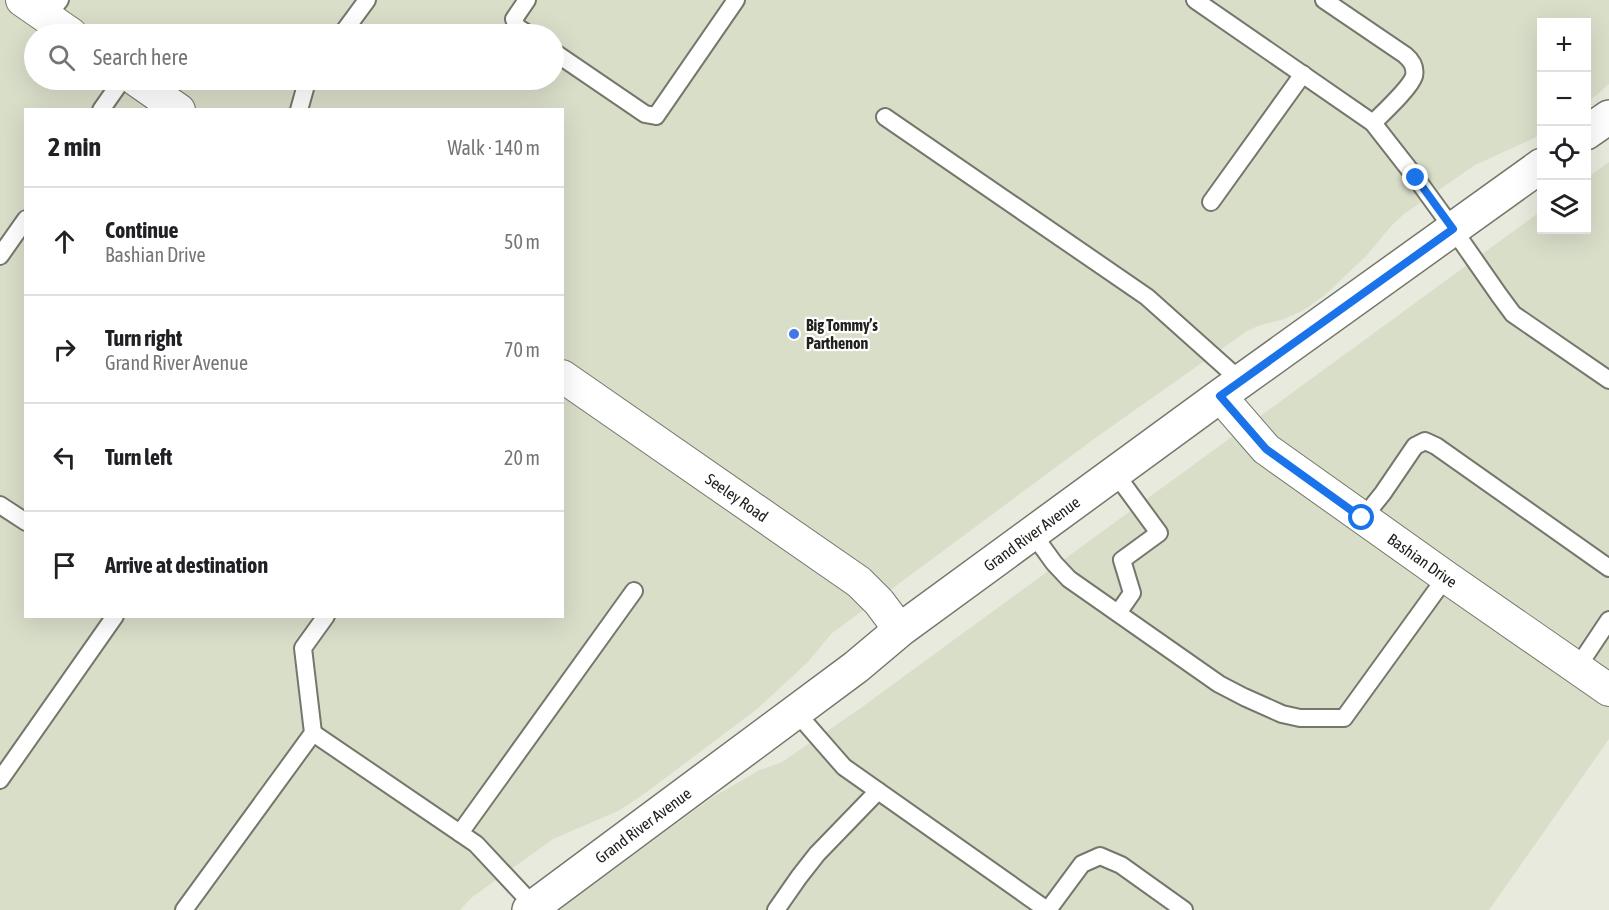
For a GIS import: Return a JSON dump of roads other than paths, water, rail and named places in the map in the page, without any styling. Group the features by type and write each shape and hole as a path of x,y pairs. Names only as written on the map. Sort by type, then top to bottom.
{"main road":[{"path":"1591,130 1609,117"},
{"name":"Grand River Avenue","path":"532,908 856,667 900,630 1115,472 1537,169"}],"street":[{"path":"21,0 59,17"},
{"path":"150,90 176,108"},
{"name":"Seeley Road","path":"564,377 859,582 879,602 900,630"},
{"name":"Bashian Drive","path":"1231,389 1266,449 1609,690"}],"lane":[{"path":"349,24 367,0"},
{"path":"516,24 514,19 527,0"},
{"path":"564,59 645,114 656,116 736,0"},
{"path":"1196,0 1373,123 1514,314 1609,380"},
{"path":"1324,0 1405,55 1414,67 1414,76 1409,85 1373,123"},
{"path":"1211,202 1303,74"},
{"path":"102,108 115,90"},
{"path":"300,108 305,90"},
{"path":"885,117 1147,297 1191,335 1231,389"},
{"path":"0,256 24,222"},
{"path":"1362,518 1383,493 1415,446 1425,441 1436,446 1609,568"},
{"path":"1115,472 1159,533 1122,560 1132,593 1118,613"},
{"path":"0,505 24,521"},
{"path":"1033,534 1069,579 1219,684 1265,707 1300,718 1344,718 1446,577"},
{"path":"460,832 634,591"},
{"path":"0,780 114,618"},
{"path":"184,910 313,733 303,648 325,618"},
{"path":"1577,668 1609,620"},
{"path":"795,711 844,767 1048,910 1082,864 1100,856 1121,864 1184,910"},
{"path":"313,733 477,844 532,908"},
{"path":"776,910 817,854 878,791"}],"place":[{"name":"Big Tommy’s Parthenon","path":"794,334"}]}
